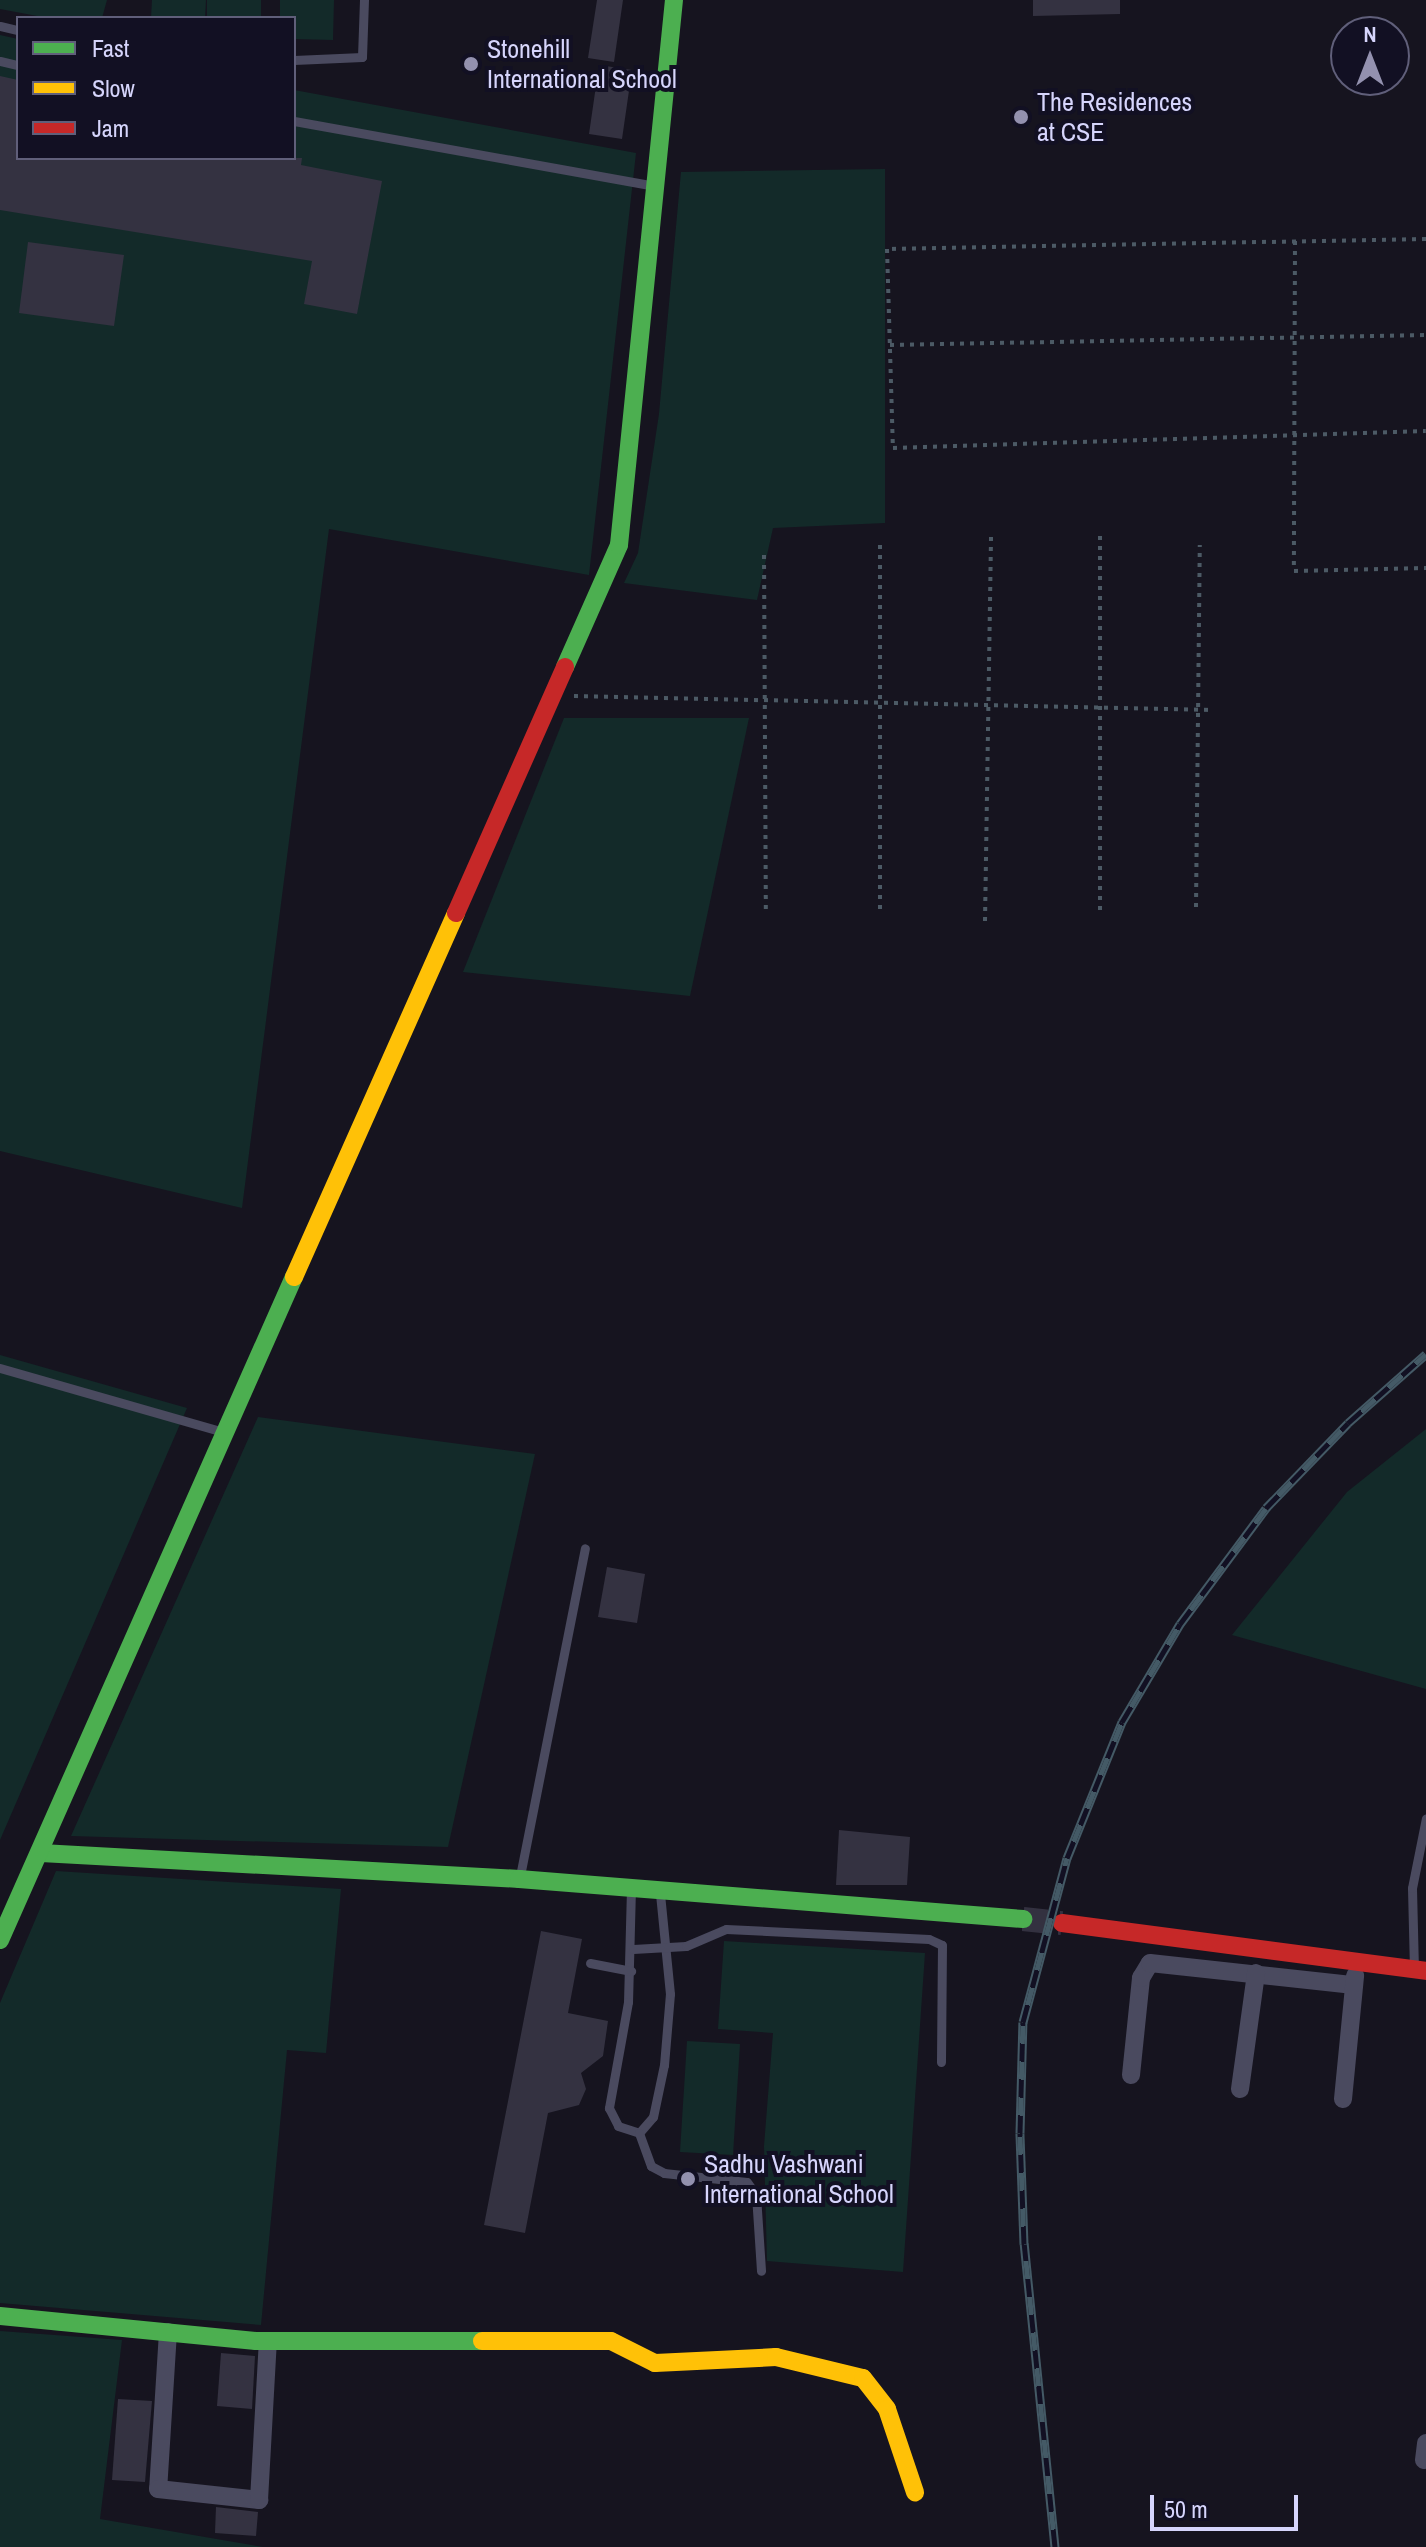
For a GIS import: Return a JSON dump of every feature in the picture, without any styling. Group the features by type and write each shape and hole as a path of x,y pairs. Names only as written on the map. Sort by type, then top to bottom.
{"street":[{"path":"0,1940 619,545 674,0"},
{"path":"41,1853 519,1879 1023,1919"},
{"path":"1062,1923 1356,1965 1420,1970"},
{"path":"1131,2075 1141,1978 1150,1963 1354,1985"},
{"path":"1343,2099 1356,1965"},
{"path":"1240,2089 1256,1973"},
{"path":"0,2316 268,2341 611,2341 655,2363 776,2357 807,2362 863,2378 887,2409 915,2492"},
{"path":"168,2332 158,2489 259,2500 268,2341"}],"lane":[{"path":"296,60 362,57 364,0"},
{"path":"296,121 655,186"},
{"path":"0,1368 226,1433"},
{"path":"519,1879 585,1548"},
{"path":"1420,1970 1412,1888 1426,1818"},
{"path":"631,1888 631,1971 609,2108 618,2126 639,2133"},
{"path":"639,2133 653,2117 664,2065 670,1994 662,1950 660,1890"},
{"path":"633,1949 662,1950 707,1942 726,1929 929,1939 942,1945 941,2062"},
{"path":"590,1963 631,1971"},
{"path":"639,2133 651,2166 664,2173 747,2182 756,2195 761,2271"}],"path":[{"path":"1426,239 887,249 893,448 1426,431"},
{"path":"1295,241 1294,571 1426,568"},
{"path":"890,345 1426,335"},
{"path":"985,921 991,532"},
{"path":"1100,536 1100,914"},
{"path":"880,545 880,910"},
{"path":"1196,907 1200,545"},
{"path":"764,555 766,910"},
{"path":"552,696 1214,710"}],"green space":[{"path":"0,0 107,0 103,16 37,16 0,9"},
{"path":"152,0 206,0 205,16 151,16"},
{"path":"207,0 261,0 261,16 207,16"},
{"path":"280,0 334,0 333,40 296,39 296,16 280,16"},
{"path":"0,35 16,39 16,160 296,160 296,90 636,153 589,575 329,529 242,1208 0,1151"},
{"path":"885,169 885,523 773,528 757,600 624,583 638,553 659,414 681,172"},
{"path":"564,718 749,718 690,996 463,972"},
{"path":"0,1355 187,1408 0,1840"},
{"path":"258,1417 535,1454 448,1847 71,1836"},
{"path":"1426,1429 1426,1689 1232,1635 1347,1492"},
{"path":"56,1871 341,1889 326,2053 287,2050 261,2325 0,2303 0,2003"},
{"path":"724,1941 925,1953 903,2272 767,2261 764,2146 773,2033 718,2029"},
{"path":"687,2041 740,2044 733,2155 680,2152"},
{"path":"0,2331 122,2340 100,2519 263,2547 0,2547"}],"building":[{"path":"597,0 623,0 614,62 588,58"},
{"path":"1033,0 1120,0 1120,14 1033,16"},
{"path":"599,65 632,70 622,139 589,134"},
{"path":"0,76 16,80 16,160 302,158 301,165 382,181 357,314 304,304 312,261 0,210"},
{"path":"28,242 124,255 114,326 19,313"},
{"path":"607,1567 645,1574 637,1623 598,1617"},
{"path":"839,1830 910,1837 907,1885 836,1885"},
{"path":"541,1931 582,1939 568,2013 608,2021 603,2056 581,2073 586,2089 579,2105 548,2113 525,2233 484,2225"},
{"path":"221,2353 255,2356 252,2409 217,2406"},
{"path":"118,2399 152,2401 145,2482 112,2480"},
{"path":"216,2507 258,2512 256,2536 215,2533"}],"tunnel":[{"path":"1023,1919 1062,1923"}],"railway":[{"path":"1055,2547 1024,2244 1020,2133 1023,2022 1067,1858 1122,1722 1180,1624 1266,1508 1348,1423 1426,1354"}],"traffic: fast":[{"path":"565,667 619,545 674,0"},
{"path":"0,1940 294,1277"},
{"path":"41,1853 519,1879 1023,1919"},
{"path":"0,2316 256,2341 482,2341"}],"traffic: slow":[{"path":"294,1277 456,913"},
{"path":"482,2341 611,2341 655,2363 776,2357 863,2378 887,2409 915,2492"}],"traffic: jam":[{"path":"456,913 565,667"},
{"path":"1062,1923 1426,1971"}],"place":[{"name":"Stonehill International School","path":"471,64"},
{"name":"The Residences at CSE","path":"1021,117"},
{"name":"Sadhu Vashwani International School","path":"688,2179"}]}
